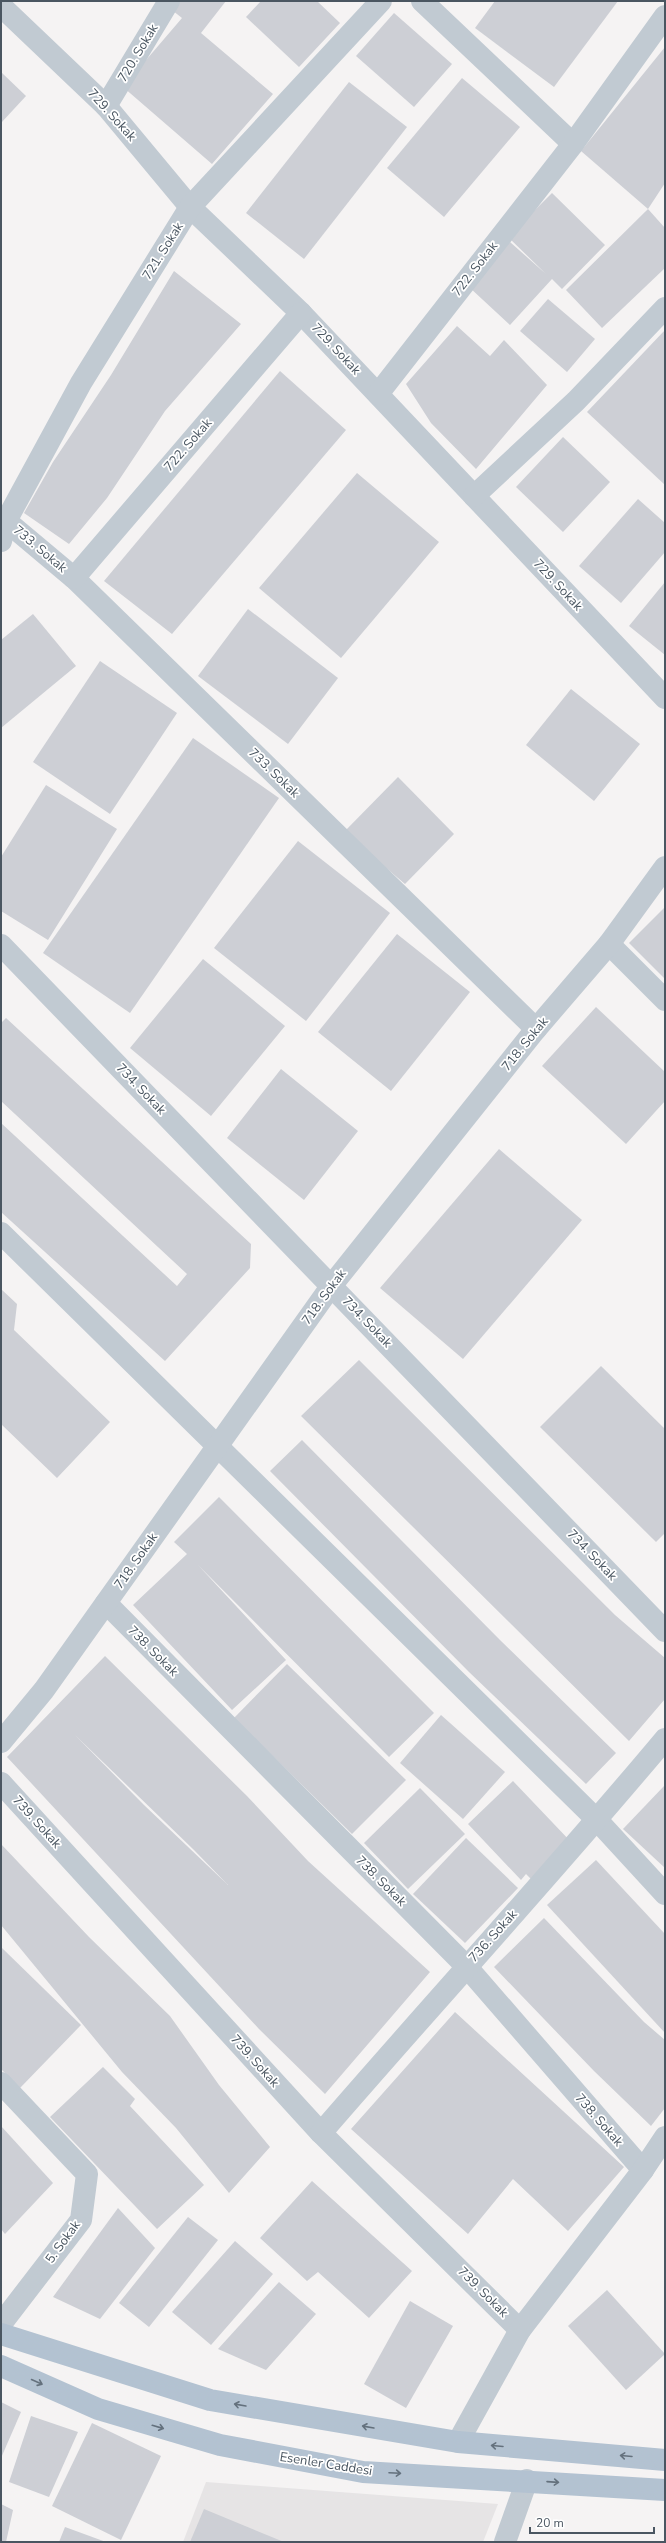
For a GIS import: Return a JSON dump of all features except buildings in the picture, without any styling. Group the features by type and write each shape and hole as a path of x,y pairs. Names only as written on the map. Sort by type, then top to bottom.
{"main road":[{"path":"1,2334 210,2400 458,2442 665,2460"},
{"name":"Esenler Caddesi","path":"1,2366 98,2409 220,2445 363,2472 527,2480 665,2490"}],"street":[{"name":"720. Sokak","path":"106,106 169,1"},
{"name":"721. Sokak","path":"4,531 81,383 190,208 381,1"},
{"path":"422,1 573,144"},
{"name":"729. Sokak","path":"1,6 106,106 190,208 302,313 665,698"},
{"name":"722. Sokak","path":"378,394 573,144 665,16"},
{"path":"474,496 576,401 665,308"},
{"name":"722. Sokak","path":"74,578 302,313"},
{"name":"733. Sokak","path":"4,531 74,578 536,1030"},
{"name":"718. Sokak","path":"1,1742 44,1690 332,1285 536,1030 609,944 665,867"},
{"path":"609,944 665,1000"},
{"name":"734. Sokak","path":"1,945 332,1285 665,1631"},
{"path":"1,1234 216,1448 597,1820 665,1894"},
{"name":"738. Sokak","path":"106,1603 466,1966 643,2170"},
{"name":"736. Sokak","path":"321,2133 466,1966 597,1820 665,1739"},
{"name":"739. Sokak","path":"1,1783 321,2133 520,2330"},
{"name":"5. Sokak","path":"1,2083 86,2174 81,2220 1,2324"},
{"path":"458,2442 520,2330 643,2170 665,2137"},
{"path":"505,2542 527,2480"}],"shaded area":[{"path":"206,2482 498,2504 483,2542 183,2542"}]}
